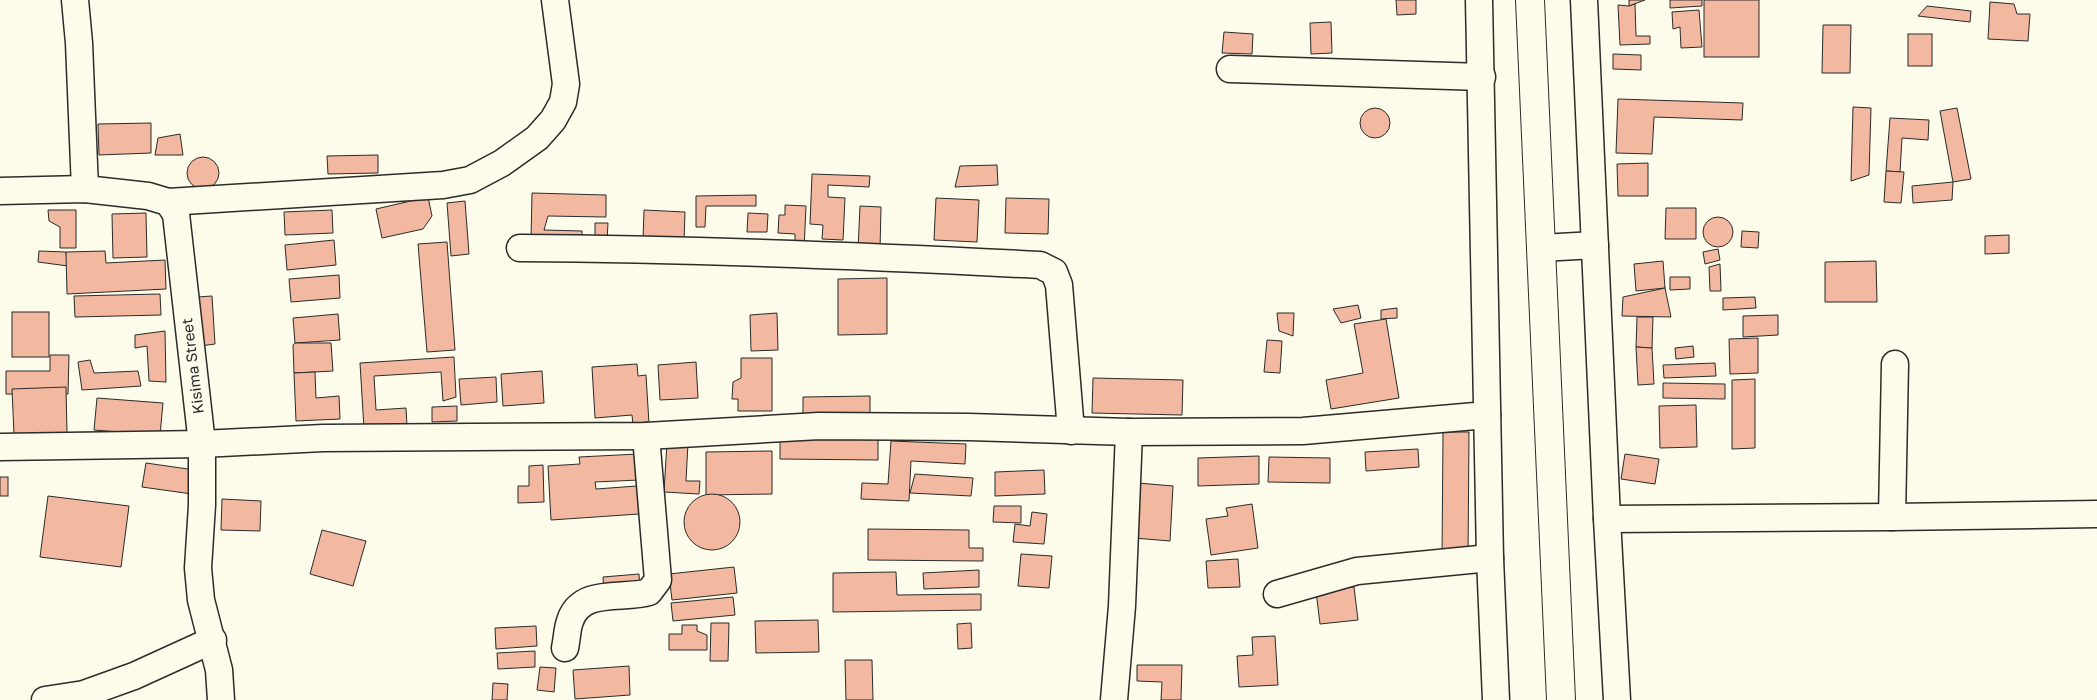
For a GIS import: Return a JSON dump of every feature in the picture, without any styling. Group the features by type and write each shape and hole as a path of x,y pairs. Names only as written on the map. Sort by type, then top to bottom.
{"highway":[{"path":"1530,0 1560,700"}],"street":[{"path":"75,0 79,42 85,189"},
{"path":"0,191 85,189 148,196 168,202 444,185 470,180 502,163 537,138 553,120 563,102 566,84 555,0"},
{"path":"1479,0 1490,558 1496,700"},
{"path":"1584,0 1594,245 1617,700"},
{"path":"1230,69 1482,77"},
{"name":"Kisima Street","path":"168,202 176,214 178,226 202,444 202,505 198,568 201,600 213,640 219,670 221,700"},
{"path":"1541,248 1594,245"},
{"path":"520,248 677,249 886,256 1040,265 1054,272 1060,285 1071,431"},
{"path":"1892,518 1894,364"},
{"path":"0,447 202,444 323,438 646,436 819,426 968,427 1129,432 1303,431 1487,415"},
{"path":"1114,700 1122,606 1129,432"},
{"path":"565,648 570,621 581,605 599,596 649,592 658,580 646,436"},
{"path":"1607,519 1892,518 2097,514"},
{"path":"1277,594 1358,571 1490,558"},
{"path":"45,700 84,694 134,676 213,640"}],"building":[{"path":"1396,0 1416,0 1416,14 1397,15"},
{"path":"1629,0 1645,0 1629,6"},
{"path":"1670,0 1702,0 1702,6 1670,8"},
{"path":"1704,0 1759,0 1759,57 1704,57"},
{"path":"1990,2 2014,4 2017,14 2030,14 2028,41 1988,39"},
{"path":"1635,4 1636,36 1650,36 1650,44 1620,45 1618,5 1629,6"},
{"path":"1927,6 1971,11 1970,22 1918,16"},
{"path":"1699,10 1702,47 1681,48 1680,27 1673,29 1672,12"},
{"path":"1331,22 1332,53 1311,54 1310,23"},
{"path":"1823,25 1851,25 1850,73 1822,73"},
{"path":"1224,32 1253,34 1252,54 1222,53"},
{"path":"1908,34 1932,34 1932,66 1908,66"},
{"path":"1613,54 1641,55 1641,70 1613,69"},
{"path":"1618,99 1743,103 1742,120 1654,117 1652,154 1616,153"},
{"path":"1853,107 1871,108 1869,175 1851,181"},
{"path":"1375,108 1386,112 1390,123 1386,134 1375,138 1364,134 1360,123 1364,112"},
{"path":"1957,108 1971,179 1953,182 1940,111"},
{"path":"1890,118 1929,120 1928,140 1902,138 1900,172 1886,171"},
{"path":"151,123 151,153 99,155 98,124"},
{"path":"180,134 183,155 155,155 158,138"},
{"path":"378,155 378,173 328,174 327,156"},
{"path":"203,157 214,162 219,173 214,184 203,189 192,184 187,173 192,162"},
{"path":"1648,163 1648,196 1618,196 1617,164"},
{"path":"997,165 998,185 955,187 960,166"},
{"path":"1886,171 1904,172 1901,203 1884,202"},
{"path":"812,174 870,176 869,187 828,185 828,197 845,198 843,240 822,239 823,225 810,224"},
{"path":"1953,182 1952,200 1913,203 1912,186"},
{"path":"532,193 606,195 606,217 548,216 544,230 582,231 582,241 531,240"},
{"path":"756,195 756,206 706,206 705,227 696,227 696,196"},
{"path":"428,197 432,216 423,229 382,238 376,209"},
{"path":"936,198 979,200 977,242 934,240"},
{"path":"1006,198 1049,199 1048,234 1005,233"},
{"path":"465,201 469,254 451,256 447,203"},
{"path":"785,205 806,206 804,250 795,250 795,234 778,233 779,215 785,215"},
{"path":"860,206 881,207 880,250 858,249"},
{"path":"1666,208 1696,208 1696,239 1665,239"},
{"path":"48,210 76,210 76,248 60,248 60,227 49,221"},
{"path":"332,210 333,233 285,235 284,212"},
{"path":"644,210 685,212 684,242 643,240"},
{"path":"146,213 147,257 113,258 112,214"},
{"path":"748,213 768,214 767,232 747,232"},
{"path":"1718,217 1729,221 1733,232 1729,243 1718,247 1707,243 1703,232 1707,221"},
{"path":"595,223 608,223 607,241 595,240"},
{"path":"1742,231 1759,232 1758,248 1741,247"},
{"path":"2009,235 2009,253 1985,254 1985,236"},
{"path":"334,240 336,265 287,270 285,245"},
{"path":"447,242 455,350 427,352 418,244"},
{"path":"1718,249 1720,260 1705,264 1703,252"},
{"path":"39,251 66,252 68,266 38,262"},
{"path":"105,251 106,263 165,260 166,289 67,294 66,252"},
{"path":"1663,261 1665,288 1636,291 1634,264"},
{"path":"1876,261 1877,302 1825,302 1825,262"},
{"path":"1720,264 1721,291 1710,291 1709,267"},
{"path":"339,275 340,298 291,302 289,279"},
{"path":"1670,277 1690,277 1690,289 1670,290"},
{"path":"887,278 887,334 838,335 838,279"},
{"path":"1665,288 1671,317 1622,316 1623,297"},
{"path":"160,294 161,315 75,317 74,296"},
{"path":"212,296 215,344 200,346 197,297"},
{"path":"1755,297 1756,308 1723,310 1723,298"},
{"path":"1358,305 1361,318 1341,323 1333,309"},
{"path":"1397,308 1397,318 1381,319 1381,310"},
{"path":"12,312 49,312 49,357 12,357"},
{"path":"777,313 778,350 751,351 750,315"},
{"path":"1277,313 1294,313 1293,336 1279,331"},
{"path":"338,314 340,340 295,343 293,318"},
{"path":"1778,315 1778,335 1743,337 1743,316"},
{"path":"1637,317 1653,317 1652,348 1636,347"},
{"path":"1386,319 1399,398 1331,409 1326,380 1363,373 1354,324"},
{"path":"165,331 166,382 149,381 147,346 135,348 135,335"},
{"path":"1758,338 1758,373 1730,374 1729,339"},
{"path":"1267,340 1282,341 1280,373 1264,372"},
{"path":"295,343 331,343 333,371 294,373 293,345"},
{"path":"1693,346 1694,357 1676,359 1675,348"},
{"path":"1636,347 1652,348 1654,384 1638,385"},
{"path":"50,355 69,355 68,394 6,394 6,371 50,371"},
{"path":"454,357 456,397 443,401 441,372 374,376 376,410 406,408 407,427 364,429 360,363"},
{"path":"741,358 772,358 772,411 738,411 738,399 732,399 733,382 741,378"},
{"path":"90,360 94,373 138,371 141,386 82,390 78,362"},
{"path":"696,362 698,398 660,400 658,365"},
{"path":"1715,363 1716,376 1664,378 1663,365"},
{"path":"637,364 638,376 646,375 649,424 633,425 632,415 595,418 592,367"},
{"path":"542,371 544,403 503,406 501,374"},
{"path":"315,372 316,398 339,396 340,419 296,421 294,373"},
{"path":"496,377 497,402 461,405 459,379"},
{"path":"1093,378 1183,380 1182,415 1092,413"},
{"path":"1755,379 1755,448 1732,449 1732,380"},
{"path":"1663,383 1725,384 1725,399 1663,398"},
{"path":"66,387 67,433 14,435 12,389"},
{"path":"870,396 870,419 803,420 803,397"},
{"path":"97,398 163,403 160,435 94,430"},
{"path":"1696,405 1697,447 1660,448 1659,406"},
{"path":"457,406 457,421 432,422 432,407"},
{"path":"1443,432 1469,432 1468,559 1442,559"},
{"path":"780,433 878,434 878,460 780,459"},
{"path":"891,441 966,444 965,464 911,461 909,501 861,499 862,483 888,484"},
{"path":"667,442 688,443 686,481 700,481 699,494 664,492"},
{"path":"1418,449 1419,467 1366,471 1365,452"},
{"path":"772,451 772,494 706,495 706,452"},
{"path":"638,454 639,480 595,482 596,489 637,486 639,514 551,520 548,466 580,464 579,457"},
{"path":"1625,454 1659,459 1655,484 1621,479"},
{"path":"1259,456 1259,484 1198,486 1198,458"},
{"path":"1269,457 1330,458 1330,483 1268,482"},
{"path":"146,463 195,470 192,494 142,487"},
{"path":"543,465 544,502 518,503 518,486 529,486 529,466"},
{"path":"1044,470 1045,494 995,496 995,472"},
{"path":"915,474 973,478 971,496 910,493"},
{"path":"0,477 8,477 8,496 0,496"},
{"path":"1138,483 1173,486 1170,541 1134,538"},
{"path":"712,494 727,499 735,507 740,522 735,537 727,545 712,550 697,545 689,537 684,522 689,507 697,499"},
{"path":"48,496 129,506 121,567 40,557"},
{"path":"222,499 261,501 260,531 221,530"},
{"path":"1252,504 1258,548 1211,555 1206,519 1228,516 1226,508"},
{"path":"994,506 1021,506 1021,523 993,522"},
{"path":"1032,512 1047,514 1044,544 1013,542 1015,524 1030,526"},
{"path":"868,529 969,530 969,548 983,548 983,561 868,560"},
{"path":"322,530 366,541 353,586 310,574"},
{"path":"1021,554 1052,556 1049,588 1018,586"},
{"path":"1238,559 1240,587 1208,588 1206,561"},
{"path":"734,567 737,593 672,600 669,574"},
{"path":"979,570 979,587 924,589 923,573"},
{"path":"896,572 897,595 981,594 981,610 833,612 833,573"},
{"path":"639,574 640,590 604,593 603,577"},
{"path":"1354,587 1358,620 1320,624 1316,591"},
{"path":"733,597 735,615 673,621 671,603"},
{"path":"818,620 819,652 756,653 755,621"},
{"path":"711,623 729,623 728,661 710,661"},
{"path":"971,623 972,648 958,649 957,624"},
{"path":"682,625 697,625 697,631 707,635 707,650 669,650 669,634 682,634"},
{"path":"536,626 537,646 496,649 495,628"},
{"path":"1275,636 1278,685 1239,687 1237,656 1253,655 1252,637"},
{"path":"535,651 535,667 498,669 497,653"},
{"path":"845,660 872,660 873,700 846,700"},
{"path":"1137,665 1182,665 1181,700 1161,700 1162,682 1137,681"},
{"path":"629,666 630,695 575,699 573,670"},
{"path":"540,667 556,668 554,692 537,690"},
{"path":"493,683 508,684 507,700 492,700"}]}
